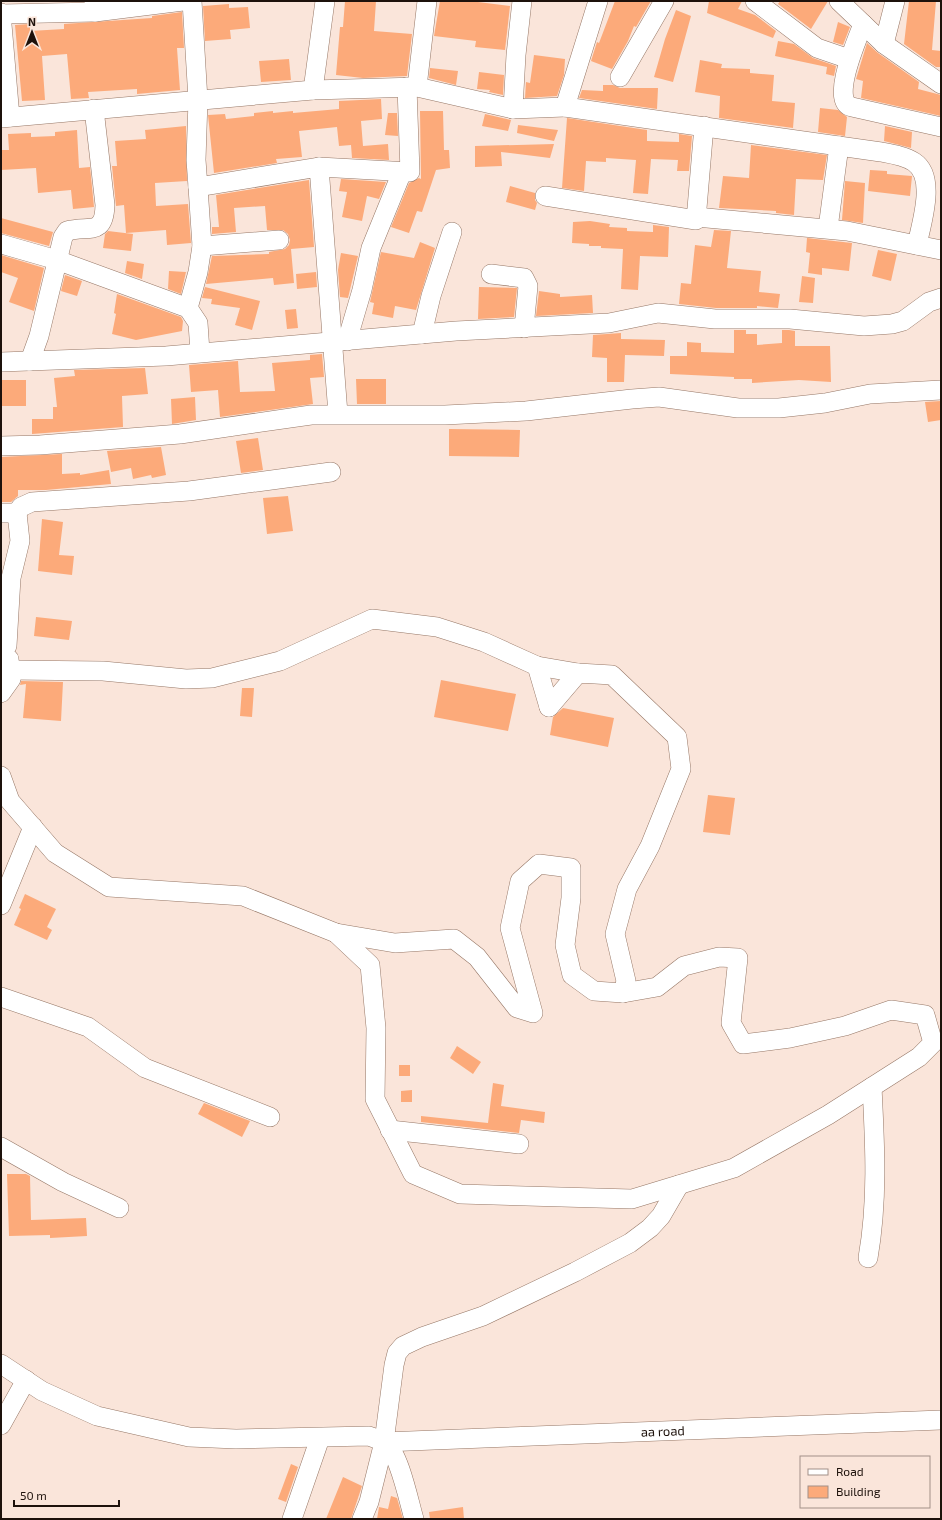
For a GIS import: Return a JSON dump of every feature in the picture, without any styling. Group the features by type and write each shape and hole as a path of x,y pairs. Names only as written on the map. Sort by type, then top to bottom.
{"street":[{"path":"183,1 1,13 6,118 313,90 412,87 513,109 565,108 704,126 881,152 900,156 914,162 921,169 924,175 926,190 924,212 916,245"},
{"path":"188,308 198,272 202,246 196,160 198,100 192,1"},
{"path":"313,90 325,1"},
{"path":"198,187 319,167 410,172 412,87 427,1"},
{"path":"513,109 516,55 522,1"},
{"path":"565,108 598,1"},
{"path":"620,77 664,1"},
{"path":"755,1 817,48 849,59"},
{"path":"839,1 884,44 941,84"},
{"path":"884,44 895,1"},
{"path":"863,24 849,59 843,98 848,106 941,127"},
{"path":"30,361 39,336 63,237 67,231 96,228 102,223 105,205 94,109"},
{"path":"545,196 696,220 704,126"},
{"path":"828,228 839,146"},
{"path":"319,167 340,341 338,414"},
{"path":"340,341 362,290 371,248 402,172"},
{"path":"696,217 828,228 892,239 941,250"},
{"path":"422,334 431,296 452,232"},
{"path":"202,246 279,240"},
{"path":"1,244 57,260 188,308 198,323 200,352"},
{"path":"491,274 524,278 528,286 524,328"},
{"path":"1,362 166,356 422,334 609,323 658,313 716,319 790,319 864,326 903,321 929,302 941,298"},
{"path":"1,446 40,445 180,434 311,415 445,415 526,411 632,399 659,398 738,408 779,408 825,403 870,394 941,390"},
{"path":"1,693 11,679 11,670 4,646 6,579 20,541 9,513 32,502 189,491 331,472"},
{"path":"11,670 102,671 186,679 212,678 280,661 372,619 437,627 484,642 538,666 578,673 612,675 677,737 681,769 650,846 627,889 614,934 626,981 623,993"},
{"path":"538,666 549,707 578,673"},
{"path":"1,776 5,797 55,853 109,888 243,896 336,933 395,944 454,939 477,956 517,1008 533,1013 510,928 520,881 539,864 571,868 571,898 565,945 572,975 594,991 623,993 657,987 684,966 719,957 738,958 731,1023 743,1044 790,1038 845,1026 891,1010 925,1015 937,1047 828,1115 734,1168 632,1199 460,1194 413,1174 375,1099 376,1028 370,965 336,933"},
{"path":"1,905 33,827"},
{"path":"1,997 88,1027 145,1068 270,1117"},
{"path":"868,1258 874,1226 876,1185 872,1087"},
{"path":"390,1130 519,1144"},
{"path":"1,1147 63,1182 119,1208"},
{"path":"362,1519 369,1502 384,1442 394,1364 397,1353 403,1346 422,1337 483,1316 575,1272 630,1242 650,1228 661,1216 678,1185"},
{"name":"aa road","path":"1,1364 42,1392 97,1416 189,1437 320,1438 369,1436 384,1442 941,1420"},
{"path":"1,1425 26,1380"},
{"path":"292,1519 320,1438"},
{"path":"384,1442 393,1452 402,1475 414,1519"}],"building":[{"path":"345,1 376,1 374,31 412,34 407,76 363,78 336,75 340,27 343,27"},
{"path":"440,1 470,1 510,6 505,50 475,47 476,41 434,36"},
{"path":"615,1 651,1 636,27 634,26 628,41 612,69 591,61 597,42 599,43"},
{"path":"709,1 742,1 738,9 755,15 776,31 773,38 707,13"},
{"path":"780,1 828,1 811,29 778,4"},
{"path":"909,1 936,1 932,50 941,51 941,67 936,67 904,44"},
{"path":"229,4 229,8 248,7 250,28 230,30 231,39 205,41 203,6"},
{"path":"676,10 691,16 673,82 654,77 665,39"},
{"path":"182,12 184,48 177,48 180,90 137,94 137,89 88,92 89,98 71,99 67,54 42,56 45,100 22,101 15,25 30,24 30,31 64,29 64,24 152,18 152,16"},
{"path":"838,22 850,27 843,45 833,42"},
{"path":"778,41 794,44 813,58 836,66 834,76 826,74 827,67 775,56"},
{"path":"867,43 878,53 919,82 918,89 941,95 941,116 861,98 863,81 856,79"},
{"path":"534,55 565,59 564,75 557,96 525,98 526,82 530,83"},
{"path":"289,59 291,80 261,82 259,61"},
{"path":"700,60 722,64 721,68 750,69 750,73 774,75 772,101 795,103 793,128 719,118 720,96 695,92"},
{"path":"430,68 458,71 456,85 429,78"},
{"path":"479,72 504,75 503,95 489,92 490,90 477,89"},
{"path":"603,85 613,85 620,88 658,88 657,109 579,98 582,90 603,91"},
{"path":"381,99 382,119 361,121 363,146 388,144 389,160 352,158 351,145 339,146 337,127 299,131 302,157 276,159 277,163 214,173 208,115 225,114 226,119 254,116 254,113 273,111 273,113 293,111 293,113 339,109 339,101"},
{"path":"820,108 838,110 847,117 845,136 818,132"},
{"path":"420,111 443,111 444,150 449,150 450,168 436,170 422,212 417,211 409,233 391,227 409,183 419,178 421,179"},
{"path":"388,113 397,113 398,136 385,135"},
{"path":"485,114 511,120 508,131 482,126"},
{"path":"567,118 647,130 647,141 679,142 679,134 692,136 689,171 677,171 678,160 651,159 648,194 633,193 636,160 606,158 606,162 586,161 584,191 562,188"},
{"path":"518,125 558,130 554,141 517,133"},
{"path":"186,126 187,181 155,183 156,206 188,204 191,243 167,245 166,230 126,233 124,205 116,206 112,166 117,166 115,141 146,139 145,130"},
{"path":"885,126 912,132 911,148 884,141"},
{"path":"77,130 79,168 90,167 94,207 73,209 71,190 38,193 36,168 1,170 1,150 9,150 8,134 31,133 31,137 55,136 55,132"},
{"path":"554,144 550,158 501,152 502,166 475,167 475,146"},
{"path":"751,145 827,155 823,180 796,179 794,215 776,213 776,211 719,208 723,176 749,178"},
{"path":"870,170 887,171 887,174 912,176 910,196 868,191"},
{"path":"341,179 386,182 379,199 367,196 362,221 342,217 347,192 339,191"},
{"path":"309,180 314,247 291,249 294,283 274,285 273,278 206,284 212,256 269,254 269,252 285,249 289,245 290,240 288,234 283,230 267,230 265,206 234,208 236,232 212,234 212,227 219,227 216,195"},
{"path":"845,181 865,183 863,223 842,220"},
{"path":"510,186 535,193 535,200 537,203 535,210 506,202"},
{"path":"1,218 53,232 49,246 1,233"},
{"path":"590,221 610,224 609,227 627,228 627,231 653,232 653,225 669,227 668,257 640,256 638,290 621,289 623,249 601,248 601,246 589,246 589,244 572,243 573,222"},
{"path":"714,230 731,231 727,268 761,271 759,292 780,294 778,308 757,306 757,308 716,308 679,304 681,283 691,284 695,245 711,247"},
{"path":"108,231 133,234 131,251 103,248 105,234"},
{"path":"807,238 852,243 849,271 822,268 822,275 808,273 810,253 806,252"},
{"path":"420,242 435,248 416,310 395,306 393,318 372,314 374,303 370,302 381,252 414,258"},
{"path":"878,250 897,254 891,281 872,276"},
{"path":"341,253 358,256 348,298 340,297 338,270"},
{"path":"1,255 44,268 34,311 9,302 18,278 1,272"},
{"path":"127,261 144,264 142,279 125,273"},
{"path":"169,271 186,272 181,294 168,289"},
{"path":"316,272 317,287 297,289 296,274"},
{"path":"65,275 82,281 77,296 61,291"},
{"path":"802,276 815,278 813,303 799,302"},
{"path":"205,287 260,301 252,330 235,325 240,308 211,304 212,299 202,298"},
{"path":"479,287 517,288 514,317 478,319"},
{"path":"539,291 560,294 560,297 592,295 593,313 536,316"},
{"path":"117,294 181,317 183,321 182,331 136,340 112,334 116,314 114,313"},
{"path":"296,309 298,328 287,329 285,310"},
{"path":"734,330 746,330 746,334 757,334 757,345 782,343 782,330 789,330 795,331 795,346 830,346 831,382 799,380 752,383 752,379 734,379 734,377 670,374 670,356 687,356 687,342 701,343 701,352 734,353"},
{"path":"621,333 621,339 665,340 664,356 625,355 624,382 607,382 607,358 592,357 593,335"},
{"path":"322,354 324,377 310,378 313,404 220,417 218,390 191,392 189,365 238,361 240,392 275,391 272,363 310,360 310,355"},
{"path":"145,368 148,394 122,396 123,427 32,434 32,419 53,419 53,407 57,407 54,378 75,376 74,370"},
{"path":"356,379 386,379 386,404 357,404"},
{"path":"1,380 26,380 26,406 1,406"},
{"path":"195,397 196,420 172,424 171,399"},
{"path":"941,401 941,420 928,422 925,402"},
{"path":"449,429 520,430 519,457 449,456"},
{"path":"258,438 263,470 241,473 236,441"},
{"path":"161,447 166,475 152,478 151,475 133,479 131,468 111,472 107,451"},
{"path":"62,454 62,474 80,473 80,475 109,470 111,484 46,490 18,490 18,496 11,502 1,502 1,457"},
{"path":"288,496 293,531 267,534 263,498"},
{"path":"42,519 63,522 59,555 74,556 72,575 38,571"},
{"path":"36,617 72,621 69,640 34,636"},
{"path":"441,680 516,694 508,731 434,717"},
{"path":"21,681 63,682 61,721 23,718 26,684 20,685"},
{"path":"242,688 254,688 252,717 240,716"},
{"path":"563,708 614,718 608,747 550,735 553,717"},
{"path":"708,795 735,798 730,835 703,832"},
{"path":"25,894 56,909 47,927 52,930 47,940 14,925 21,909 19,908"},
{"path":"457,1046 481,1062 473,1074 450,1058"},
{"path":"399,1065 410,1065 410,1076 399,1076"},
{"path":"493,1083 504,1085 501,1106 545,1112 544,1123 521,1120 519,1133 421,1122 421,1116 488,1123"},
{"path":"412,1090 412,1102 401,1102 401,1091"},
{"path":"204,1103 250,1121 242,1137 198,1114"},
{"path":"7,1174 26,1174 30,1176 31,1220 86,1218 87,1236 50,1238 50,1235 9,1236"},
{"path":"291,1464 298,1467 286,1502 278,1499"},
{"path":"343,1477 362,1486 351,1519 326,1519"},
{"path":"391,1496 397,1498 403,1519 377,1519 379,1507 388,1509"},
{"path":"463,1507 464,1519 430,1519 429,1512"}]}
